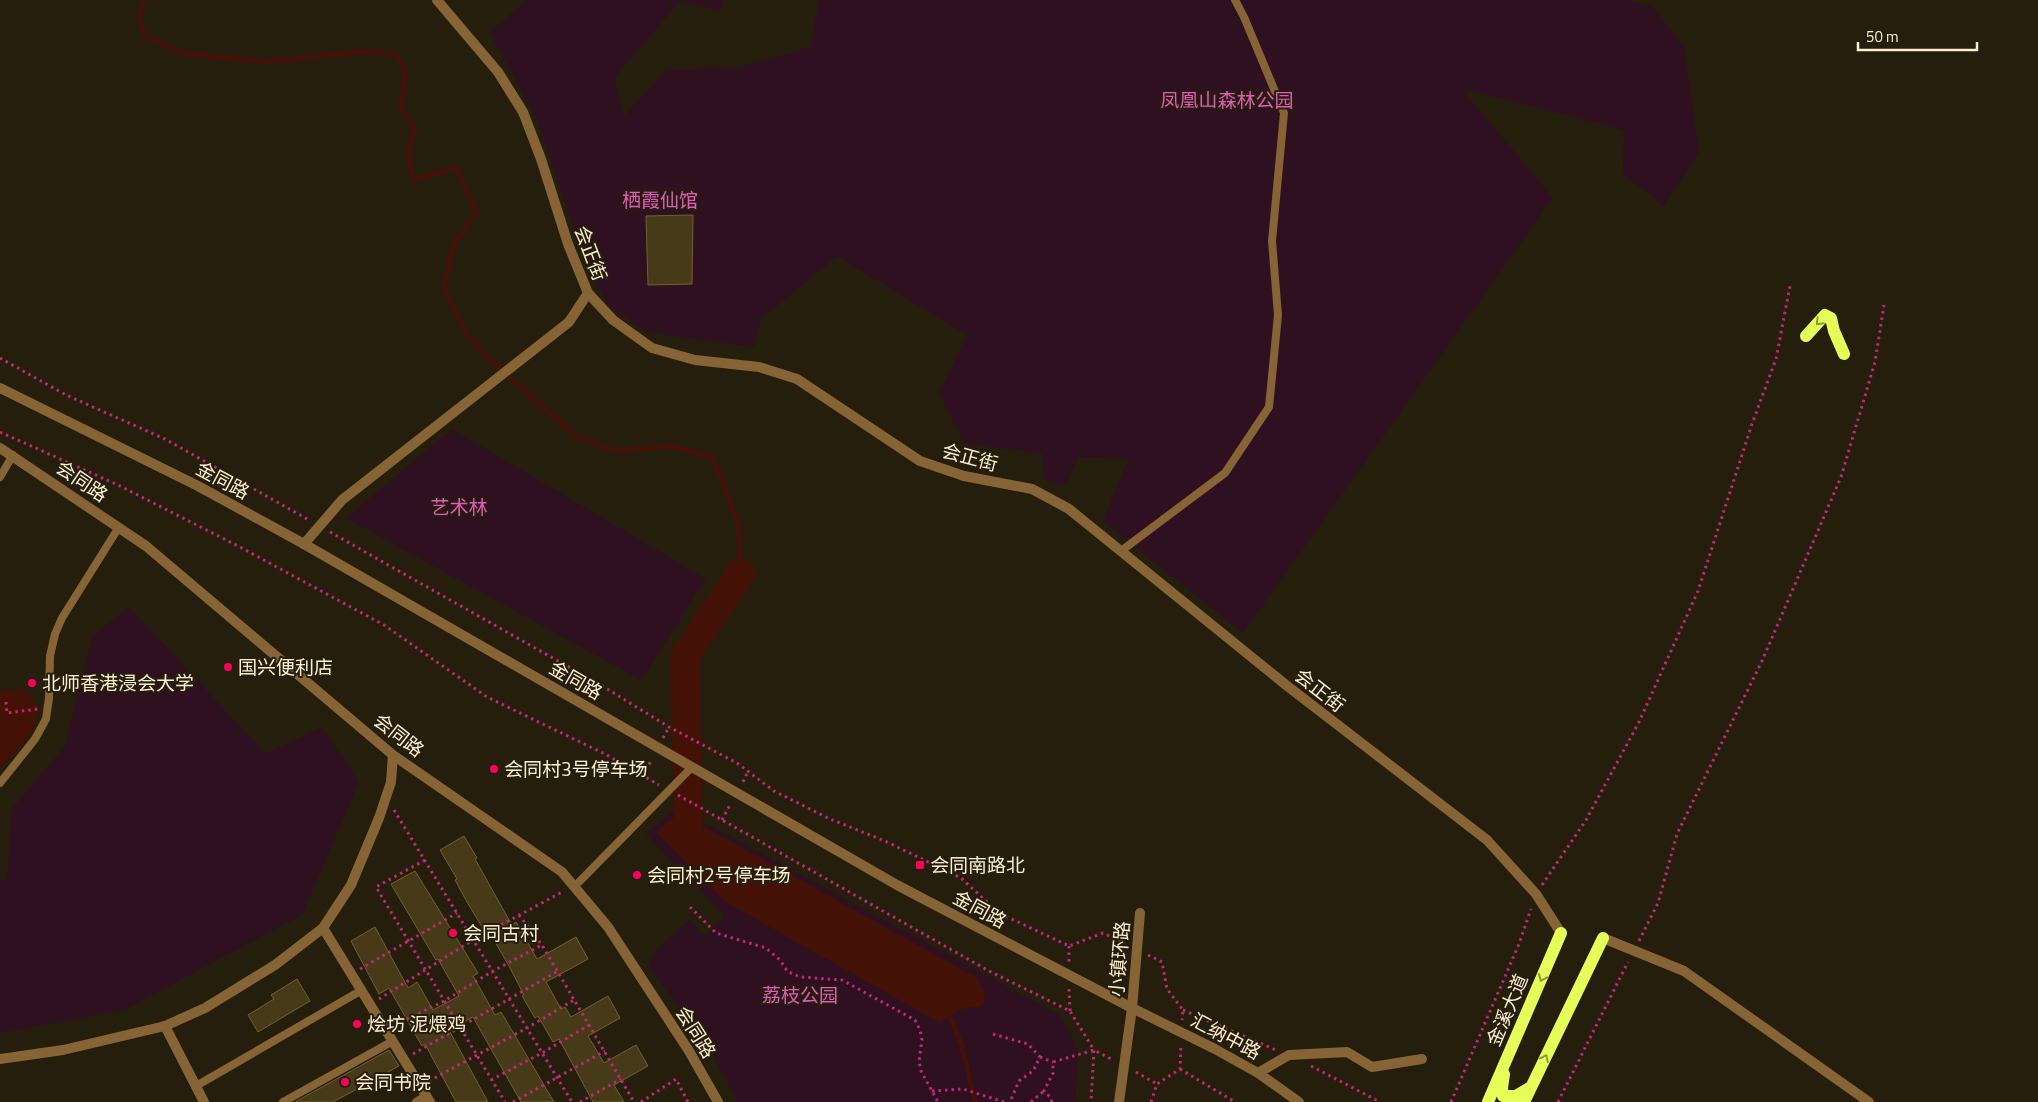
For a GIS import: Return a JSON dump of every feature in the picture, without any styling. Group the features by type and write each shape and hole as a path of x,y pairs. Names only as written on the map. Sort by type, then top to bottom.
{"main road":[{"path":"1806,336 1825,315 1831,318 1834,331 1844,354"},
{"name":"金溪大道","path":"1488,1102 1561,933"},
{"path":"1524,1102 1603,938"},
{"path":"1509,1055 1502,1088 1503,1096 1516,1096 1531,1087"}],"street":[{"name":"会正街","path":"437,0 498,72 523,112 541,159 568,244 588,293 613,320 652,348 695,360 759,367 797,379 920,461 964,476 1032,489 1069,509 1122,550 1286,685 1486,840 1536,894 1561,933"},
{"path":"304,544 342,500 570,322 588,293"},
{"name":"金同路","path":"0,388 198,486 304,544 897,885 1132,1008"},
{"name":"会同路","path":"0,448 146,546 393,756 562,872 576,884 608,926 688,1051 718,1102"},
{"path":"0,1059 63,1050 165,1026 205,1008 275,965 323,928 351,886 391,782 393,756"},
{"name":"小镇环路","path":"1119,1102 1132,1008 1140,913"},
{"path":"323,928 428,1099"},
{"path":"1603,938 1684,971 1869,1102"},
{"name":"汇纳中路","path":"1132,1008 1182,1032 1258,1073 1299,1102"},
{"path":"165,1026 204,1102"},
{"path":"1258,1073 1289,1055 1347,1052 1372,1067 1422,1059"}],"lane":[{"path":"1122,550 1225,473 1268,407 1278,315 1272,242 1284,113 1235,0"},
{"path":"0,477 13,455"},
{"path":"0,783 43,728 48,709 49,669 55,634 62,618 119,527"},
{"path":"576,884 692,767"},
{"path":"196,1086 362,990"},
{"path":"283,1102 393,1041"},
{"path":"416,1102 428,1099"}],"path":[{"path":"1451,1102 1520,944 1536,894 1586,820 1639,722 1698,591 1752,424 1776,359 1790,286"},
{"path":"1558,1102 1658,903 1677,834 1762,661 1841,478 1875,362 1884,305"},
{"path":"0,358 66,395 164,439 604,688 669,727 737,763 782,795 830,819 885,841 961,878 1000,913 1069,946 1103,933 1162,962 1167,989 1182,1010 1180,1069"},
{"path":"0,432 118,484 238,546 384,625 487,697 605,754 654,782"},
{"path":"6,702 7,713 38,709"},
{"path":"386,797 572,1102"},
{"path":"699,807 989,971 1070,1011 1094,1050 1091,1102"},
{"path":"425,860 376,887 505,1102"},
{"path":"370,1004 473,940 576,884"},
{"path":"690,907 716,932 766,948 780,960 787,971 800,977 842,980 915,1020 922,1040 919,1061 938,1102"},
{"path":"351,974 457,913"},
{"path":"519,915 542,945 558,971 634,1102"},
{"path":"385,1029 444,1001 493,971 542,945"},
{"path":"404,1060 558,971"},
{"path":"420,1086 527,1028 574,1000"},
{"path":"492,1080 589,1025"},
{"path":"993,1034 1028,1044 1040,1057 1053,1062 1094,1050"},
{"path":"512,1102 605,1051"},
{"path":"1010,1102 1019,1081 1033,1071 1040,1057"},
{"path":"1031,1102 1044,1090 1053,1072 1053,1062"},
{"path":"1151,1102 1157,1084 1180,1069"},
{"path":"1180,1069 1235,1102"},
{"path":"580,1102 621,1079"},
{"path":"641,1102 676,1079 688,1102"},
{"path":"932,1091 963,1089 1004,1102"},
{"path":"1044,1090 1052,1102"}],"green space":[{"path":"526,0 724,0 721,11 679,2 614,78 624,116 667,70 740,67 811,47 819,0 1625,0 1652,6 1684,47 1699,152 1664,206 1623,174 1624,130 1462,89 1553,198 1243,633 1103,521 1129,458 1078,457 1066,486 1044,479 1043,454 964,443 939,393 967,335 837,256 760,320 754,347 672,336 644,330 609,306 587,268 537,119 490,33"},
{"name":"艺术林","path":"452,429 706,579 641,680 346,518"},
{"path":"129,607 266,754 322,727 359,782 302,915 124,1010 0,1033 0,882 7,879 12,809 65,746 93,636"},
{"name":"荔枝公园","path":"680,809 1058,1014 1071,1034 1078,1055 1075,1102 738,1102 711,1052 648,965 658,948 689,919 705,936 725,916 646,834 670,813"}],"shaded area":[{"path":"24,689 38,705 36,723 26,740 0,768 0,691"},
{"path":"679,813 977,978 984,992 985,1002 979,1007 958,1011 940,1023 724,901 656,832"}],"building":[{"path":"693,215 692,284 648,285 646,216"},
{"path":"464,836 512,925 516,922 537,959 576,937 588,959 546,982 561,1009 565,1007 571,1017 608,996 620,1018 588,1036 604,1063 636,1045 648,1066 614,1085 624,1102 593,1102 559,1039 553,1042 538,1016 535,1018 522,996 524,995 509,966 487,928 484,930 467,902 455,880 457,879 440,850"},
{"path":"415,871 478,973 473,976 495,1015 501,1012 554,1102 521,1102 473,1017 449,1030 488,1102 456,1102 425,1044 422,1046 389,988 379,994 351,941 375,927 408,988 417,982 433,1010 459,996 391,884"},
{"path":"297,979 310,1001 258,1032 248,1015 274,999 271,995"},
{"path":"389,1050 399,1066 333,1102 295,1102"}],"waterway":[{"path":"143,0 139,20 145,37 184,53 268,62 365,51 395,54 405,71 401,109 415,128 408,154 414,180 456,168 476,211 454,245 444,289 466,333 494,364 576,436 615,451 672,446 712,457 738,522 741,573"},
{"path":"703,850 689,838 685,656 741,573"},
{"path":"947,1010 961,1043 975,1102"}],"place":[{"name":"国兴便利店","path":"228,667"},
{"name":"北师香港浸会大学","path":"32,683"},
{"name":"会同村3号停车场","path":"494,769"},
{"name":"会同南路北","path":"920,865"},
{"name":"会同村2号停车场","path":"637,875"},
{"name":"会同古村","path":"453,933"},
{"name":"烩坊 泥煨鸡","path":"357,1024"},
{"name":"会同书院","path":"345,1082"}],"park label":[{"name":"凤凰山森林公园","path":"1227,100"},
{"name":"栖霞仙馆","path":"660,200"}]}
